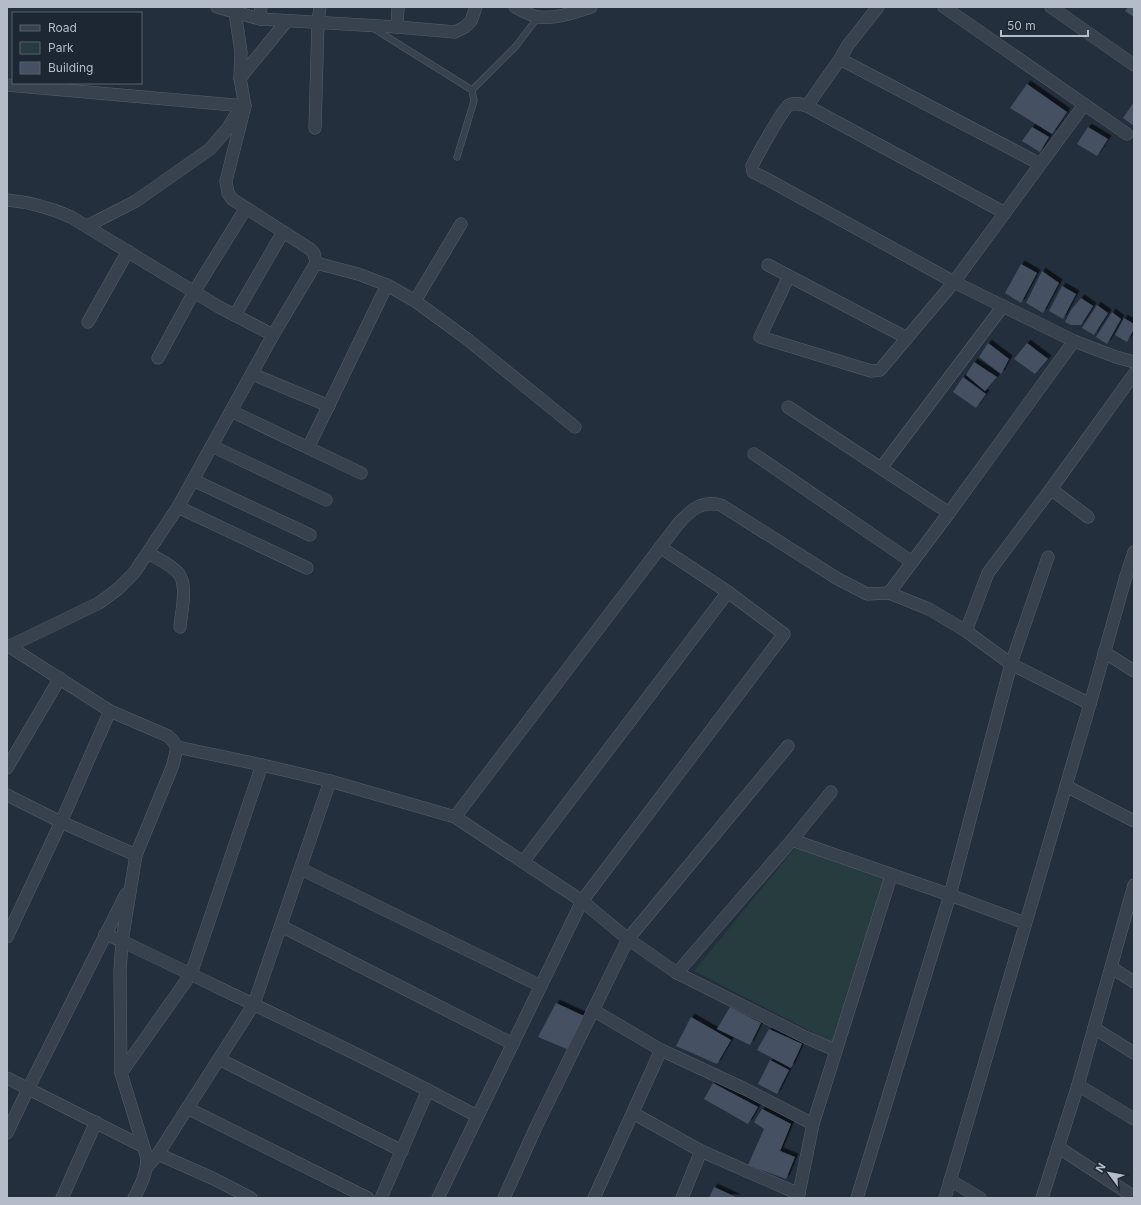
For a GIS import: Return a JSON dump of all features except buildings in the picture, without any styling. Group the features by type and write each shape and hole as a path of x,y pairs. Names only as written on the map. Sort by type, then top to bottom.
{"street":[{"path":"217,7 260,20 455,32 466,28 472,22 476,7"},
{"path":"260,20 261,7"},
{"path":"315,128 318,24 320,7"},
{"path":"397,28 398,7"},
{"path":"516,7 538,17 552,17 591,7"},
{"path":"807,106 848,45 878,7"},
{"path":"944,7 1127,134"},
{"path":"1051,7 1134,65"},
{"path":"8,645 99,603 118,589 134,573 178,507 273,335 316,263 314,253 310,249 232,199 228,193 226,181 243,106 240,78 241,52 235,12"},
{"path":"240,78 286,22"},
{"path":"840,59 1040,164"},
{"path":"7,85 243,106"},
{"path":"1005,213 807,106 796,103 790,104 786,108 752,166 753,172 954,282 1074,341 1116,357 1134,362"},
{"path":"789,276 760,337 871,372 880,370 954,282 1084,105"},
{"path":"87,226 136,201 210,149 228,128 243,106"},
{"path":"7,200 57,210 71,217 194,292 273,335"},
{"path":"158,358 194,292 246,208"},
{"path":"415,301 461,224"},
{"path":"235,315 283,232"},
{"path":"88,322 128,251"},
{"path":"316,263 358,274 387,286 415,301 467,339 575,427"},
{"path":"768,265 907,338"},
{"path":"308,448 387,286"},
{"path":"881,468 1003,306"},
{"path":"889,593 1074,341"},
{"path":"252,374 329,406"},
{"path":"966,631 988,573 1134,374"},
{"path":"788,407 949,513"},
{"path":"231,411 361,474"},
{"path":"212,446 326,500"},
{"path":"754,454 912,562"},
{"path":"193,480 310,535"},
{"path":"1051,489 1088,517"},
{"path":"455,817 660,547 688,514 697,507 713,503 721,505 838,579 867,594 889,593 929,609 966,631 1011,664 1090,704"},
{"path":"178,507 307,568"},
{"path":"438,1198 582,901 784,634 728,592 660,547"},
{"path":"148,552 173,568 182,579 184,587 180,628"},
{"path":"945,1198 1104,652 1130,579 1134,552"},
{"path":"857,1198 950,895 1011,664 1048,557"},
{"path":"523,862 728,592"},
{"path":"8,645 110,711 168,736 177,747 330,781 455,817 582,901 628,939 677,973 805,1037 835,1050"},
{"path":"1104,652 1134,671"},
{"path":"7,768 60,678"},
{"path":"7,937 61,822 110,711"},
{"path":"504,1198 592,1010 628,939 788,746"},
{"path":"134,1198 144,1179 147,1167 147,1158 142,1146 121,1073 120,971 122,941 136,855 173,765 177,747"},
{"path":"121,1073 191,974 262,765"},
{"path":"147,1167 158,1154 254,1004 330,781"},
{"path":"1066,786 1134,821"},
{"path":"677,973 792,840 831,792"},
{"path":"7,795 61,822 136,855"},
{"path":"792,840 891,876 950,895 1025,923"},
{"path":"301,869 541,986"},
{"path":"633,1113 701,1151 798,1196 813,1124 835,1050 891,876"},
{"path":"7,1133 131,883"},
{"path":"1042,1198 1078,1085 1112,968 1130,914 1134,885"},
{"path":"281,926 513,1044"},
{"path":"105,934 254,1004 428,1090 477,1116"},
{"path":"1112,968 1134,982"},
{"path":"592,1010 661,1050 745,1089 813,1124"},
{"path":"1094,1028 1134,1053"},
{"path":"594,1198 661,1050"},
{"path":"219,1059 402,1151"},
{"path":"7,1078 142,1146"},
{"path":"1078,1085 1134,1119"},
{"path":"381,1198 428,1090"},
{"path":"188,1108 368,1198"},
{"path":"62,1198 96,1122"},
{"path":"1058,1147 1134,1197"},
{"path":"682,1198 701,1151"},
{"path":"158,1154 212,1178 251,1198"},
{"path":"950,1180 980,1198"}],"lane":[{"path":"472,90 516,46 538,17"},
{"path":"370,26 472,90 474,101 457,157"}],"green space":[{"path":"795,848 883,879 833,1043 694,971"}]}
